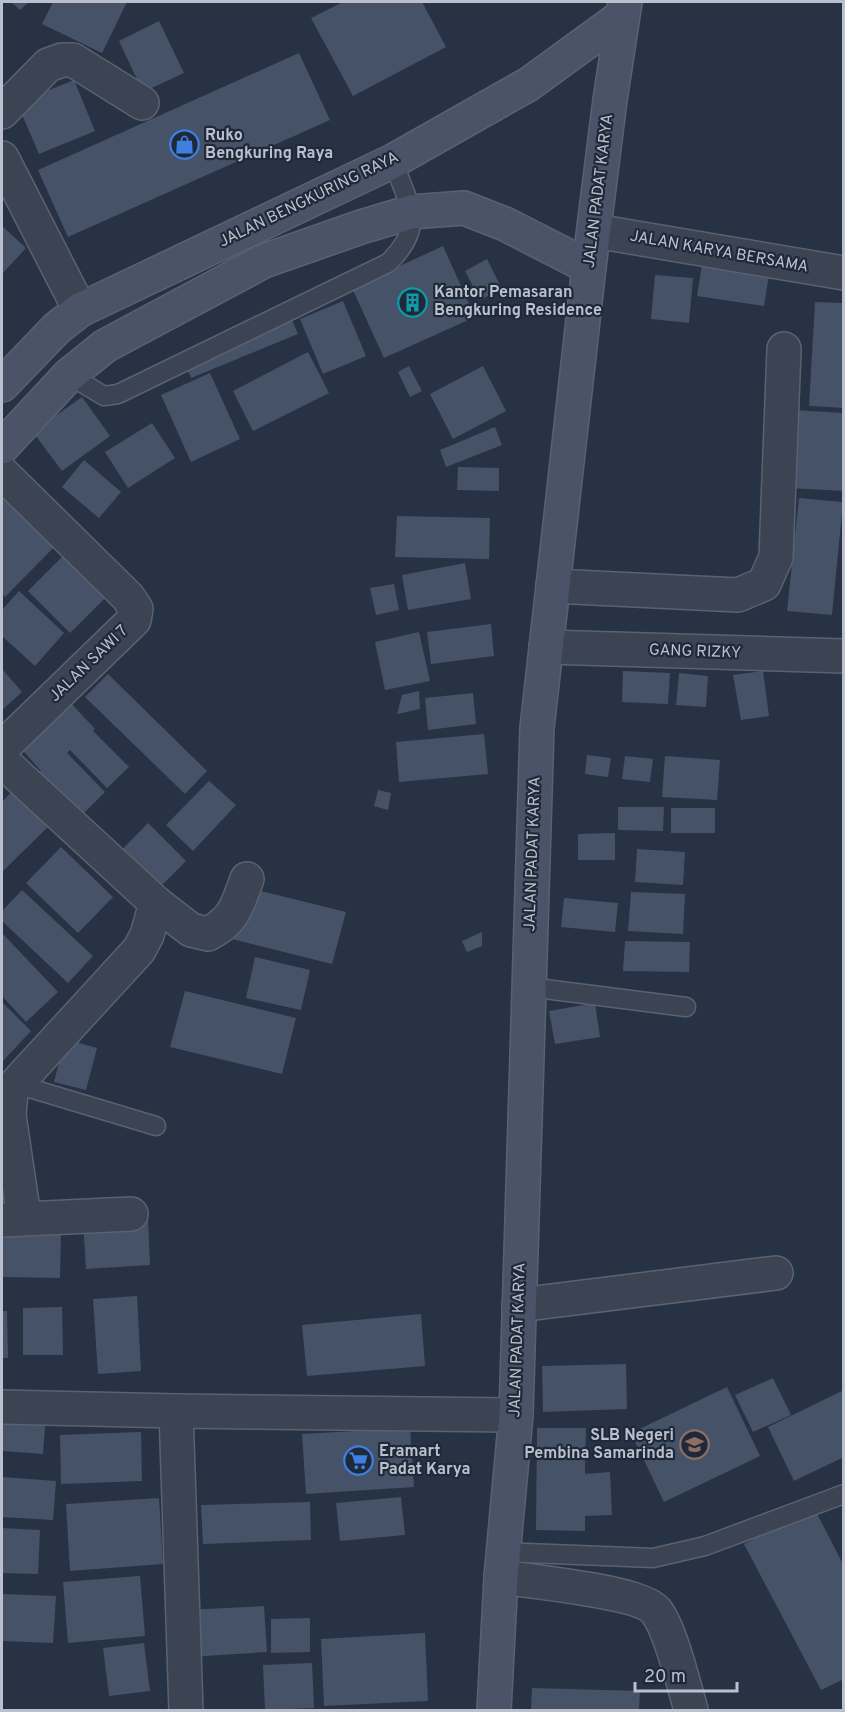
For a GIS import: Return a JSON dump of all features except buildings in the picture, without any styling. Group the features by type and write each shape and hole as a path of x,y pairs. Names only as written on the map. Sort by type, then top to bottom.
{"main road":[{"name":"JALAN BENGKURING RAYA","path":"2,386 57,328 80,310 393,160 529,84 623,10"},
{"name":"JALAN PADAT KARYA","path":"494,1710 503,1565 516,1415 537,728 589,267 623,10"},
{"path":"2,447 69,375 105,346 264,261 360,227 411,212 464,208 505,224 589,267"}],"street":[{"path":"2,112 48,65 62,60 73,60 141,103"},
{"path":"2,158 80,310"},
{"name":"JALAN KARYA BERSAMA","path":"595,231 843,273"},
{"path":"553,586 738,595 764,584 776,557 784,349"},
{"name":"JALAN SAWI 7","path":"2,473 128,597 136,609 134,620 2,748"},
{"name":"GANG RIZKY","path":"546,647 843,656"},
{"path":"2,761 156,903 191,930 208,934 223,926 234,914 247,879"},
{"path":"131,1214 13,1219 9,1086 139,950 147,935 156,903"},
{"path":"519,1305 776,1273"},
{"path":"2,1407 176,1412 516,1415"},
{"path":"176,1412 186,1710"},
{"path":"503,1565 576,1587 644,1602 655,1610 664,1625 691,1710"}],"lane":[{"path":"69,375 104,396 118,394 388,262 399,253 412,229 411,212 393,160"},
{"path":"529,987 686,1007"},
{"path":"9,1086 156,1126"},
{"path":"503,1565 653,1558 705,1546 843,1494"}],"place":[{"name":"Ruko Bengkuring Raya","path":"184,145"},
{"name":"Kantor Pemasaran Bengkuring Residence","path":"413,302"},
{"name":"SLB Negeri Pembina Samarinda","path":"695,1445"},
{"name":"Eramart Padat Karya","path":"358,1461"}]}
